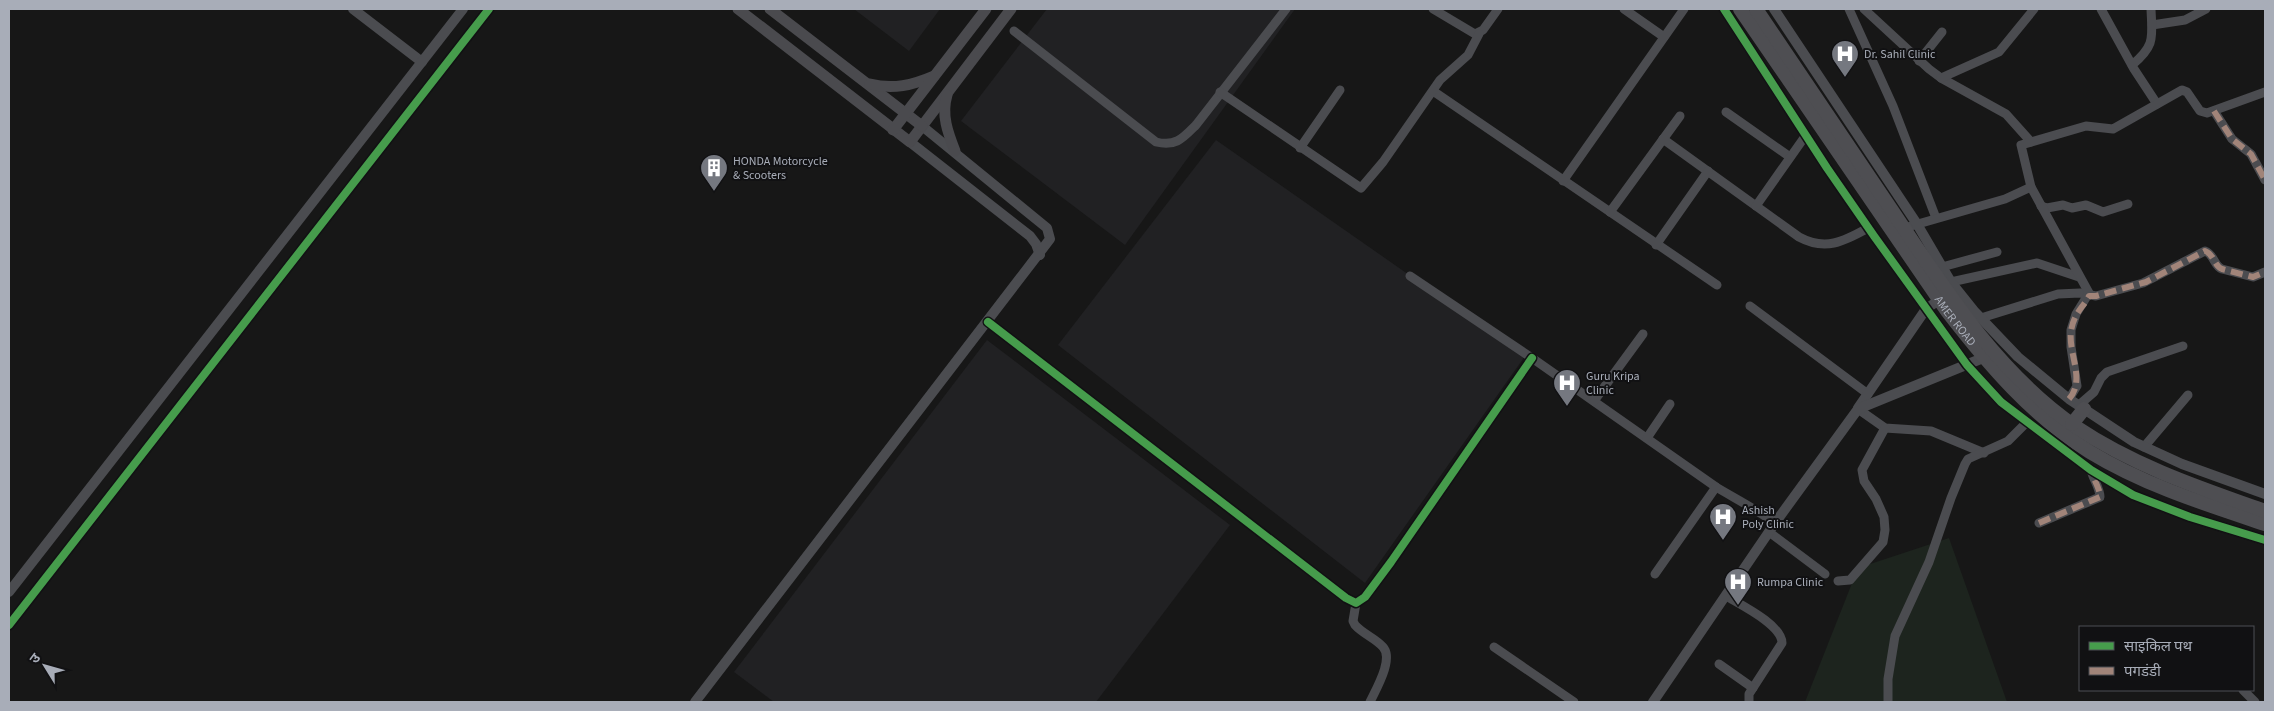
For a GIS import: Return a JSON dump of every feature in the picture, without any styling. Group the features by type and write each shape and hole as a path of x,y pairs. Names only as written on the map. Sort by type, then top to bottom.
{"highway":[{"name":"AMER ROAD","path":"1740,9 1939,300 1983,358 2012,389 2066,435 2090,452 2119,468 2180,495 2265,524"},
{"name":"AMER ROAD","path":"1756,9 1911,226 1956,305 1994,353 2022,382 2072,424 2124,455 2176,479 2265,511"},
{"path":"2072,424 2081,407"}],"main road":[{"path":"738,9 910,142 1011,9"},
{"path":"770,9 922,126"},
{"path":"893,130 984,12 998,27"},
{"path":"866,82 881,87 899,86 916,84 934,75"},
{"path":"949,91 944,105 945,123 955,152"}],"street":[{"path":"353,9 422,62"},
{"path":"9,592 463,9"},
{"path":"9,625 488,9"},
{"path":"1014,31 1156,142 1168,145 1183,138 1286,9"},
{"path":"1433,9 1468,32 1479,34"},
{"path":"1220,92 1348,181 1364,188 1447,72 1468,55 1479,34 1498,9"},
{"path":"1624,9 1664,37"},
{"path":"1563,181 1684,9"},
{"path":"1724,9 1868,228 1968,365 2001,402 2091,470 2134,495 2190,517 2265,540"},
{"path":"1774,9 1911,226 1942,266 1951,282 1981,318 2018,357 2069,399 2106,426 2144,447 2182,464 2265,494"},
{"path":"1849,9 1893,106 1936,218"},
{"path":"1864,9 1919,61 1941,78 2006,114 2031,142"},
{"path":"1941,78 1999,52 2034,9"},
{"path":"2101,9 2132,65 2157,104"},
{"path":"2132,65 2145,53 2152,42 2151,9"},
{"path":"2152,25 2185,20 2206,9"},
{"path":"1919,61 1942,32"},
{"path":"1300,148 1340,90"},
{"path":"2089,296 2031,187 2021,147 2023,144 2086,126 2113,129 2185,90 2200,111 2207,113 2265,92"},
{"path":"1433,91 1716,285"},
{"path":"2214,111 2232,139 2251,154 2265,180"},
{"path":"1726,112 1790,157"},
{"path":"1610,212 1680,116"},
{"path":"695,702 1040,255 1050,239 1047,228 922,126"},
{"path":"1756,206 1806,135"},
{"path":"1663,139 1799,237 1819,245 1849,238 1868,228"},
{"path":"910,142 1030,236 1036,244 1040,255"},
{"path":"1656,245 1708,171"},
{"path":"1911,226 2005,199 2031,187"},
{"path":"2041,206 2047,208 2063,205 2072,208 2086,205 2103,212 2128,204"},
{"path":"1981,318 2058,294 2080,293 2096,296 2146,282 2205,251 2210,254 2219,268 2253,277 2265,272"},
{"path":"1942,266 1997,252"},
{"path":"1951,282 2037,263 2079,277"},
{"path":"1410,276 1532,358 1716,487 1759,511 1775,523"},
{"path":"2069,399 2077,386 2071,347 2071,330 2076,314 2089,296"},
{"path":"1653,702 1775,523 1858,409 1926,309 1939,300"},
{"path":"1750,306 1868,394"},
{"path":"988,322 1346,598 1356,603"},
{"path":"1594,401 1643,334"},
{"path":"2081,407 2094,392 2100,378 2107,372 2183,346"},
{"path":"1370,702 1387,661 1387,653 1384,647 1355,625 1353,621 1356,603 1365,597 1391,562 1532,358"},
{"path":"1858,409 1983,358"},
{"path":"2144,447 2188,395"},
{"path":"1646,438 1670,404"},
{"path":"1858,409 1886,428 1931,431 1984,453"},
{"path":"1888,702 1888,679 1895,636 1929,562 1950,498 1965,464 1968,459 2008,441 2026,422"},
{"path":"1838,581 1850,580 1883,542 1885,530 1884,517 1876,499 1864,481 1862,470 1886,428"},
{"path":"2039,523 2100,497 2100,492 2093,481 2091,470"},
{"path":"1655,574 1716,487"},
{"path":"1769,532 1825,574"},
{"path":"1726,596 1774,626 1782,637 1782,643 1749,694 1749,702"},
{"path":"1494,647 1574,702"},
{"path":"1719,664 1753,688"},
{"path":"2244,691 2255,702"}],"shaded area":[{"path":"854,9 940,9 909,51"},
{"path":"1047,9 1295,9 1125,245 961,121"},
{"path":"1216,140 1525,356 1365,583 1058,345"},
{"path":"987,340 1230,525 1096,702 774,702 734,672"},
{"path":"1949,538 2007,702 1805,702 1858,568"}],"marked path":[{"path":"2214,111 2232,139 2251,154 2265,180"},
{"path":"2069,399 2074,392 2076,384 2071,340 2072,325 2076,315 2089,296 2096,296 2146,282 2205,251 2222,269 2253,277 2265,272"},
{"path":"2039,523 2100,497 2091,470"}],"cycle path":[{"path":"9,625 489,9"},
{"path":"1724,9 1827,168 1874,236 1967,365 2001,402 2091,470 2133,495 2190,517 2265,540"},
{"path":"988,322 1346,598 1356,603 1365,597 1391,562 1532,358"}],"place":[{"name":"Dr. Sahil Clinic","path":"1845,78"},
{"name":"HONDA Motorcycle & Scooters","path":"714,192"},
{"name":"Guru Kripa Clinic","path":"1567,407"},
{"name":"Ashish Poly Clinic","path":"1723,541"},
{"name":"Rumpa Clinic","path":"1738,606"}]}
